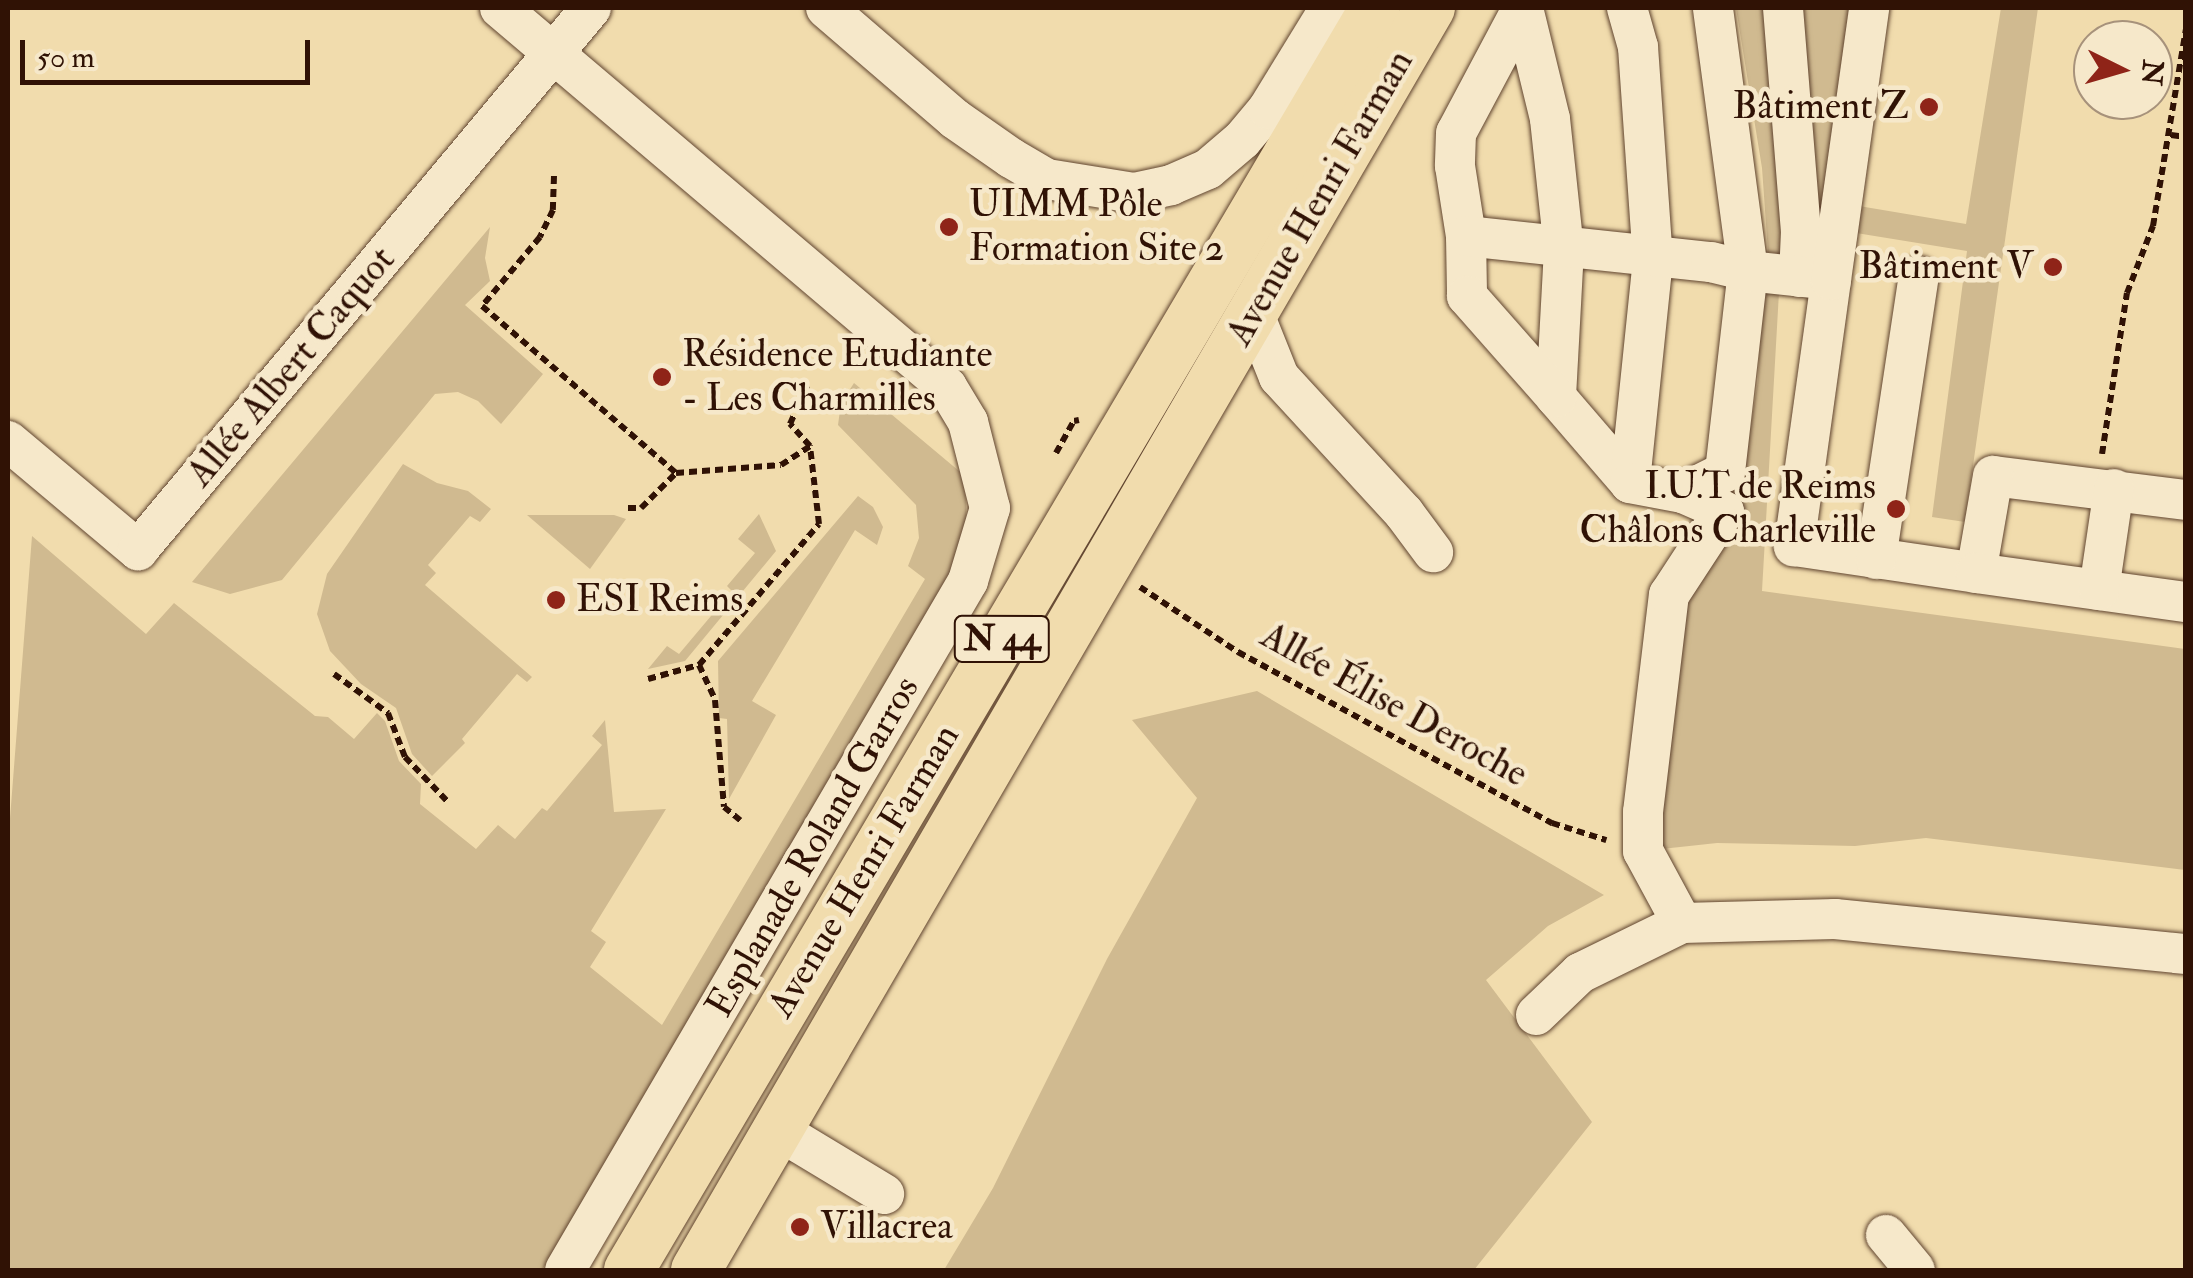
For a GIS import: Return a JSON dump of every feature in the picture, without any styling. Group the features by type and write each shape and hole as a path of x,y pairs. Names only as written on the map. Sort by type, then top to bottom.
{"main road":[{"name":"Avenue Henri Farman","path":"629,1270 1375,8"},
{"name":"Avenue Henri Farman","path":"696,1270 1430,8"}],"lane":[{"name":"Esplanade Roland Garros","path":"500,8 947,386 968,422 990,508 968,581 565,1270"},
{"path":"554,54 592,8"},
{"path":"826,8 955,119 1010,158 1047,179 1134,194 1171,185 1208,169 1242,140 1268,109 1330,8"},
{"path":"1627,8 1638,47 1653,259 1630,483"},
{"path":"1683,493 1725,472 1748,271 1714,8"},
{"path":"1783,8 1801,231 1815,279"},
{"path":"1869,8 1815,279 1794,546 2186,602"},
{"path":"1522,9 1456,133 1466,236 1467,296 1630,483 1683,493 1724,511 1669,595 1643,812 1643,851 1682,923"},
{"path":"1522,9 1550,119 1564,249 1556,397"},
{"name":"Allée Albert Caquot","path":"8,440 138,550 554,54"},
{"path":"1466,236 1653,259 1711,262 1815,279"},
{"path":"1876,559 1918,276"},
{"path":"1253,312 1279,377 1404,514 1433,552"},
{"path":"1976,573 1993,476 2186,500"},
{"path":"2099,590 2105,488"},
{"path":"1536,1015 1580,973 1682,923 1834,919 2186,954"},
{"path":"778,1130 884,1194"},
{"path":"1886,1235 1915,1270"}],"path":[{"path":"2105,488 2127,292 2152,226 2171,135 2186,30"},
{"path":"2171,135 2186,137"},
{"path":"554,176 553,210 540,237 482,306 676,473"},
{"path":"648,679 698,665 819,524 817,473 810,446 790,424 807,386"},
{"path":"1055,455 1074,421 1088,418"},
{"path":"628,508 641,508 676,473 780,465 810,446"},
{"name":"Allée Élise Deroche","path":"1131,581 1238,652 1552,823 1643,851"},
{"path":"698,665 715,700 724,807 740,820"},
{"path":"334,674 388,714 405,757 447,802"}],"shaded area":[{"path":"1736,8 1888,8 1859,206 1966,224 2001,8 2038,8 1965,522 1932,517 1967,251 1850,232 1781,254 1768,252 1762,168"},
{"path":"490,227 485,258 490,281 465,305 543,374 501,424 478,401 458,392 435,394 282,580 230,594 192,582"},
{"path":"1762,291 1779,292 1762,591 2185,649 2185,870 1926,838 1855,846 1717,843 1643,851 1669,595 1724,511 1744,469 1758,380"},
{"path":"854,383 965,476 967,537 938,597 542,1270 8,1270 8,844 32,536 146,634 174,603 315,716 328,717 354,739 377,713 385,721 399,761 421,784 420,804 476,849 498,825 515,839 542,808 547,811 602,745 592,736 605,720 614,812 666,809 591,931 606,942 590,967 662,1025 925,579 908,566 919,538 916,505 838,425 841,403"},
{"path":"403,464 437,483 468,491 491,509 480,522 470,516 428,565 436,573 425,585 532,677 527,682 517,674 462,739 465,743 432,776 412,754 396,708 361,684 330,651 317,614 327,574"},
{"path":"858,496 873,507 883,527 877,545 855,530 752,701 776,715 729,799 727,719 719,718 718,661"},
{"path":"759,514 776,551 685,661 648,669 667,646 679,654 732,591 727,586 755,553 738,539"},
{"path":"527,515 614,515 626,519 590,569"},
{"path":"1257,691 1604,895 1548,926 1486,980 1592,1122 1474,1270 944,1270 993,1188 1107,959 1197,798 1132,720"}],"place":[{"name":"Bâtiment Z","path":"1929,107"},
{"name":"UIMM Pôle Formation Site 2","path":"949,227"},
{"name":"Bâtiment V","path":"2053,267"},
{"name":"Résidence Etudiante - Les Charmilles","path":"662,377"},
{"name":"I.U.T de Reims Châlons Charleville","path":"1896,509"},
{"name":"ESI Reims","path":"556,600"},
{"name":"Villacrea","path":"800,1227"}]}
